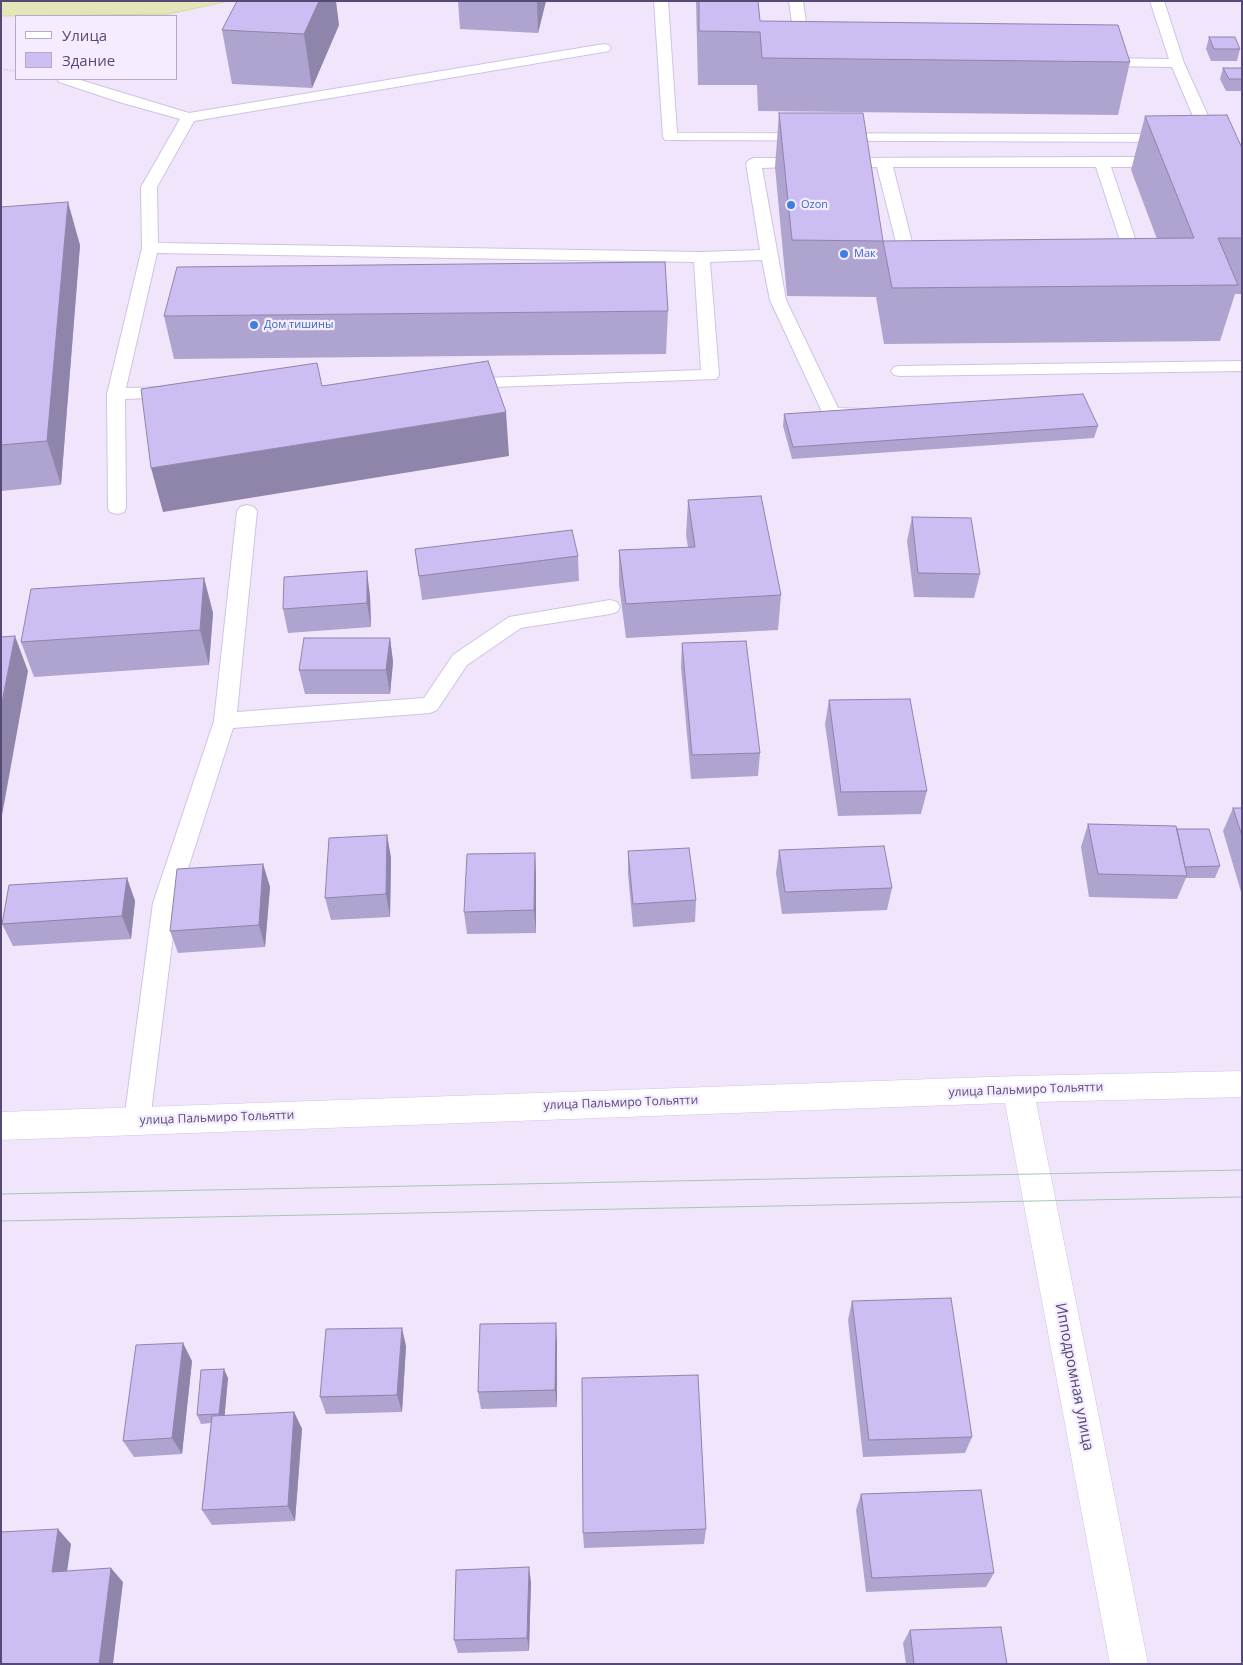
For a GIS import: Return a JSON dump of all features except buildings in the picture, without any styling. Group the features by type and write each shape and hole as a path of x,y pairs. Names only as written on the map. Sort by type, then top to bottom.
{"street":[{"name":"улица Пальмиро Тольятти","path":"1,1126 1018,1089 1242,1084"},
{"name":"Ипподромная улица","path":"1018,1089 1129,1664"}],"lane":[{"path":"661,1 670,137 1210,138"},
{"path":"796,1 804,58 814,58"},
{"path":"1157,1 1177,63 1216,154"},
{"path":"67,80 189,117 604,48"},
{"path":"1088,62 1177,63"},
{"path":"117,508 116,394 150,248 150,188 189,117"},
{"path":"1102,162 1140,278 1120,277"},
{"path":"872,412 824,415 778,300 754,163 1180,162"},
{"path":"884,163 912,276 922,277"},
{"path":"150,248 702,257 770,255"},
{"path":"443,384 710,375 702,257"},
{"path":"900,371 1242,366"},
{"path":"116,394 186,392"},
{"path":"137,1121 165,903 225,721 247,511"},
{"path":"225,721 430,705 460,660 516,622 610,607"}],"path":[{"path":"1,69 15,71"}],"shaded area":[{"path":"1,1 229,1 169,14 1,16"}],"tram line":[{"path":"1,1194 1242,1170"},
{"path":"1,1221 1242,1197"}],"place":[{"name":"Ozon","path":"791,205"},
{"name":"Мак","path":"844,254"},
{"name":"Дом тишины","path":"254,325"}]}
